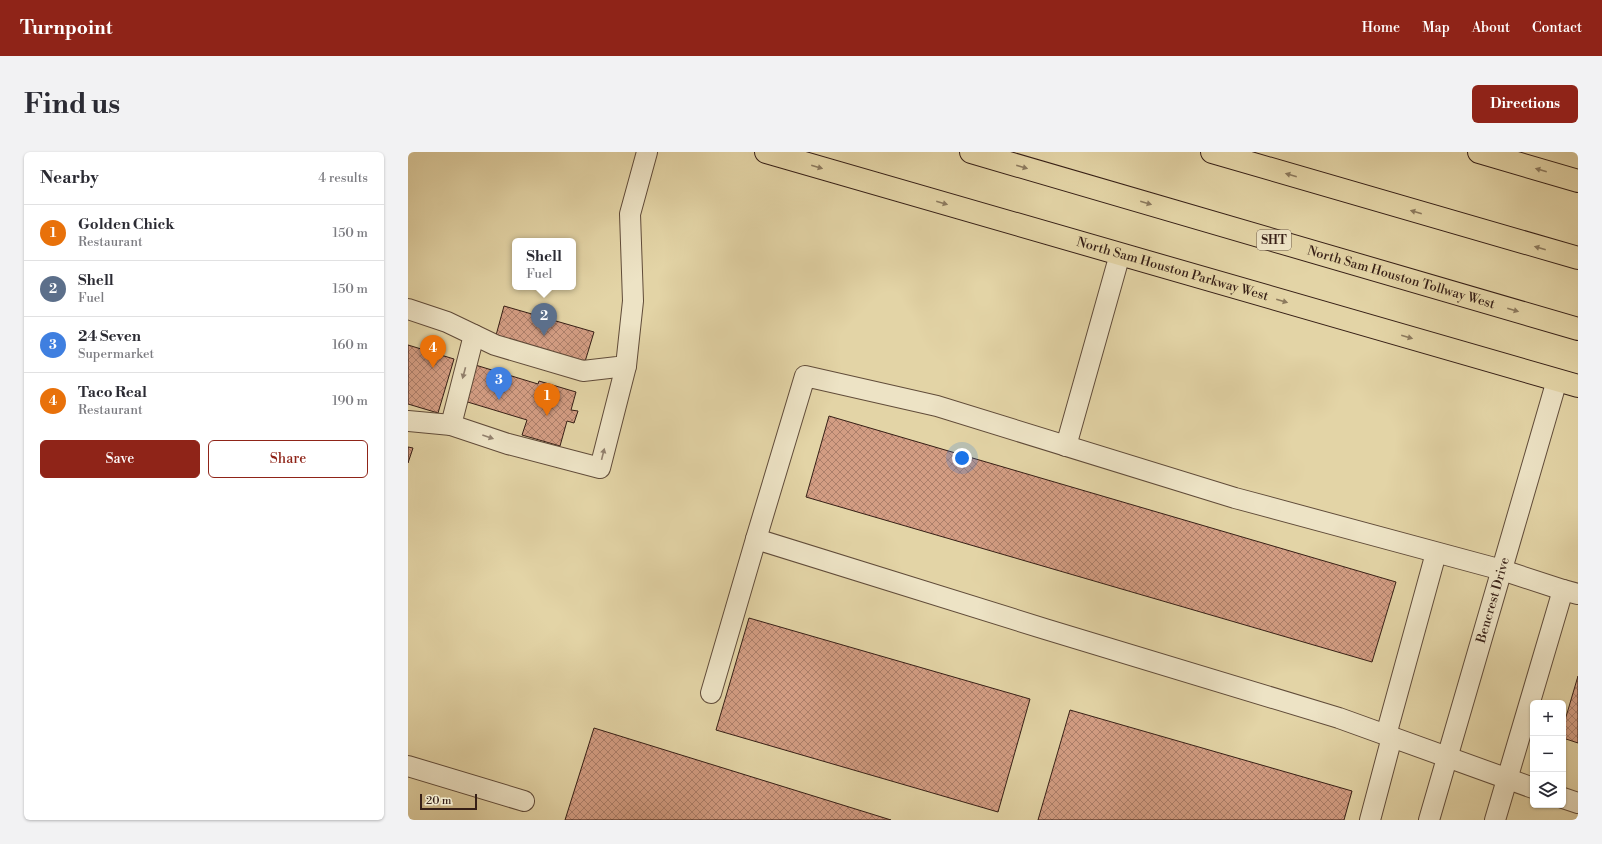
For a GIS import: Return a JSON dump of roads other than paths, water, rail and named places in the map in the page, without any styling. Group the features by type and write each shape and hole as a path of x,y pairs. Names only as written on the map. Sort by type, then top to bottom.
{"main road":[{"name":"North Sam Houston Parkway West","path":"766,152 1578,386"},
{"name":"North Sam Houston Tollway West","path":"971,152 1578,329"},
{"path":"1212,152 1578,258"},
{"path":"1479,152 1578,181"}],"lane":[{"path":"408,421 451,425 508,444 600,468 626,366 633,301 630,214 647,152"},
{"path":"1066,446 1120,254"},
{"path":"408,309 448,322 495,345 583,371 626,366"},
{"path":"451,425 474,335"},
{"path":"711,693 806,376 937,406 1235,498 1502,570 1571,592 1507,780 1495,820"},
{"name":"Bencrest Drive","path":"1429,820 1557,380"},
{"path":"756,539 1338,718 1530,787"},
{"path":"1370,820 1389,736 1436,553"},
{"path":"408,766 524,801"},
{"path":"1566,799 1578,803"}],"place":[{"name":"Shell","path":"544,336"},
{"name":"Taco Real","path":"433,368"},
{"name":"24 Seven","path":"499,400"},
{"name":"Golden Chick","path":"547,416"}]}
